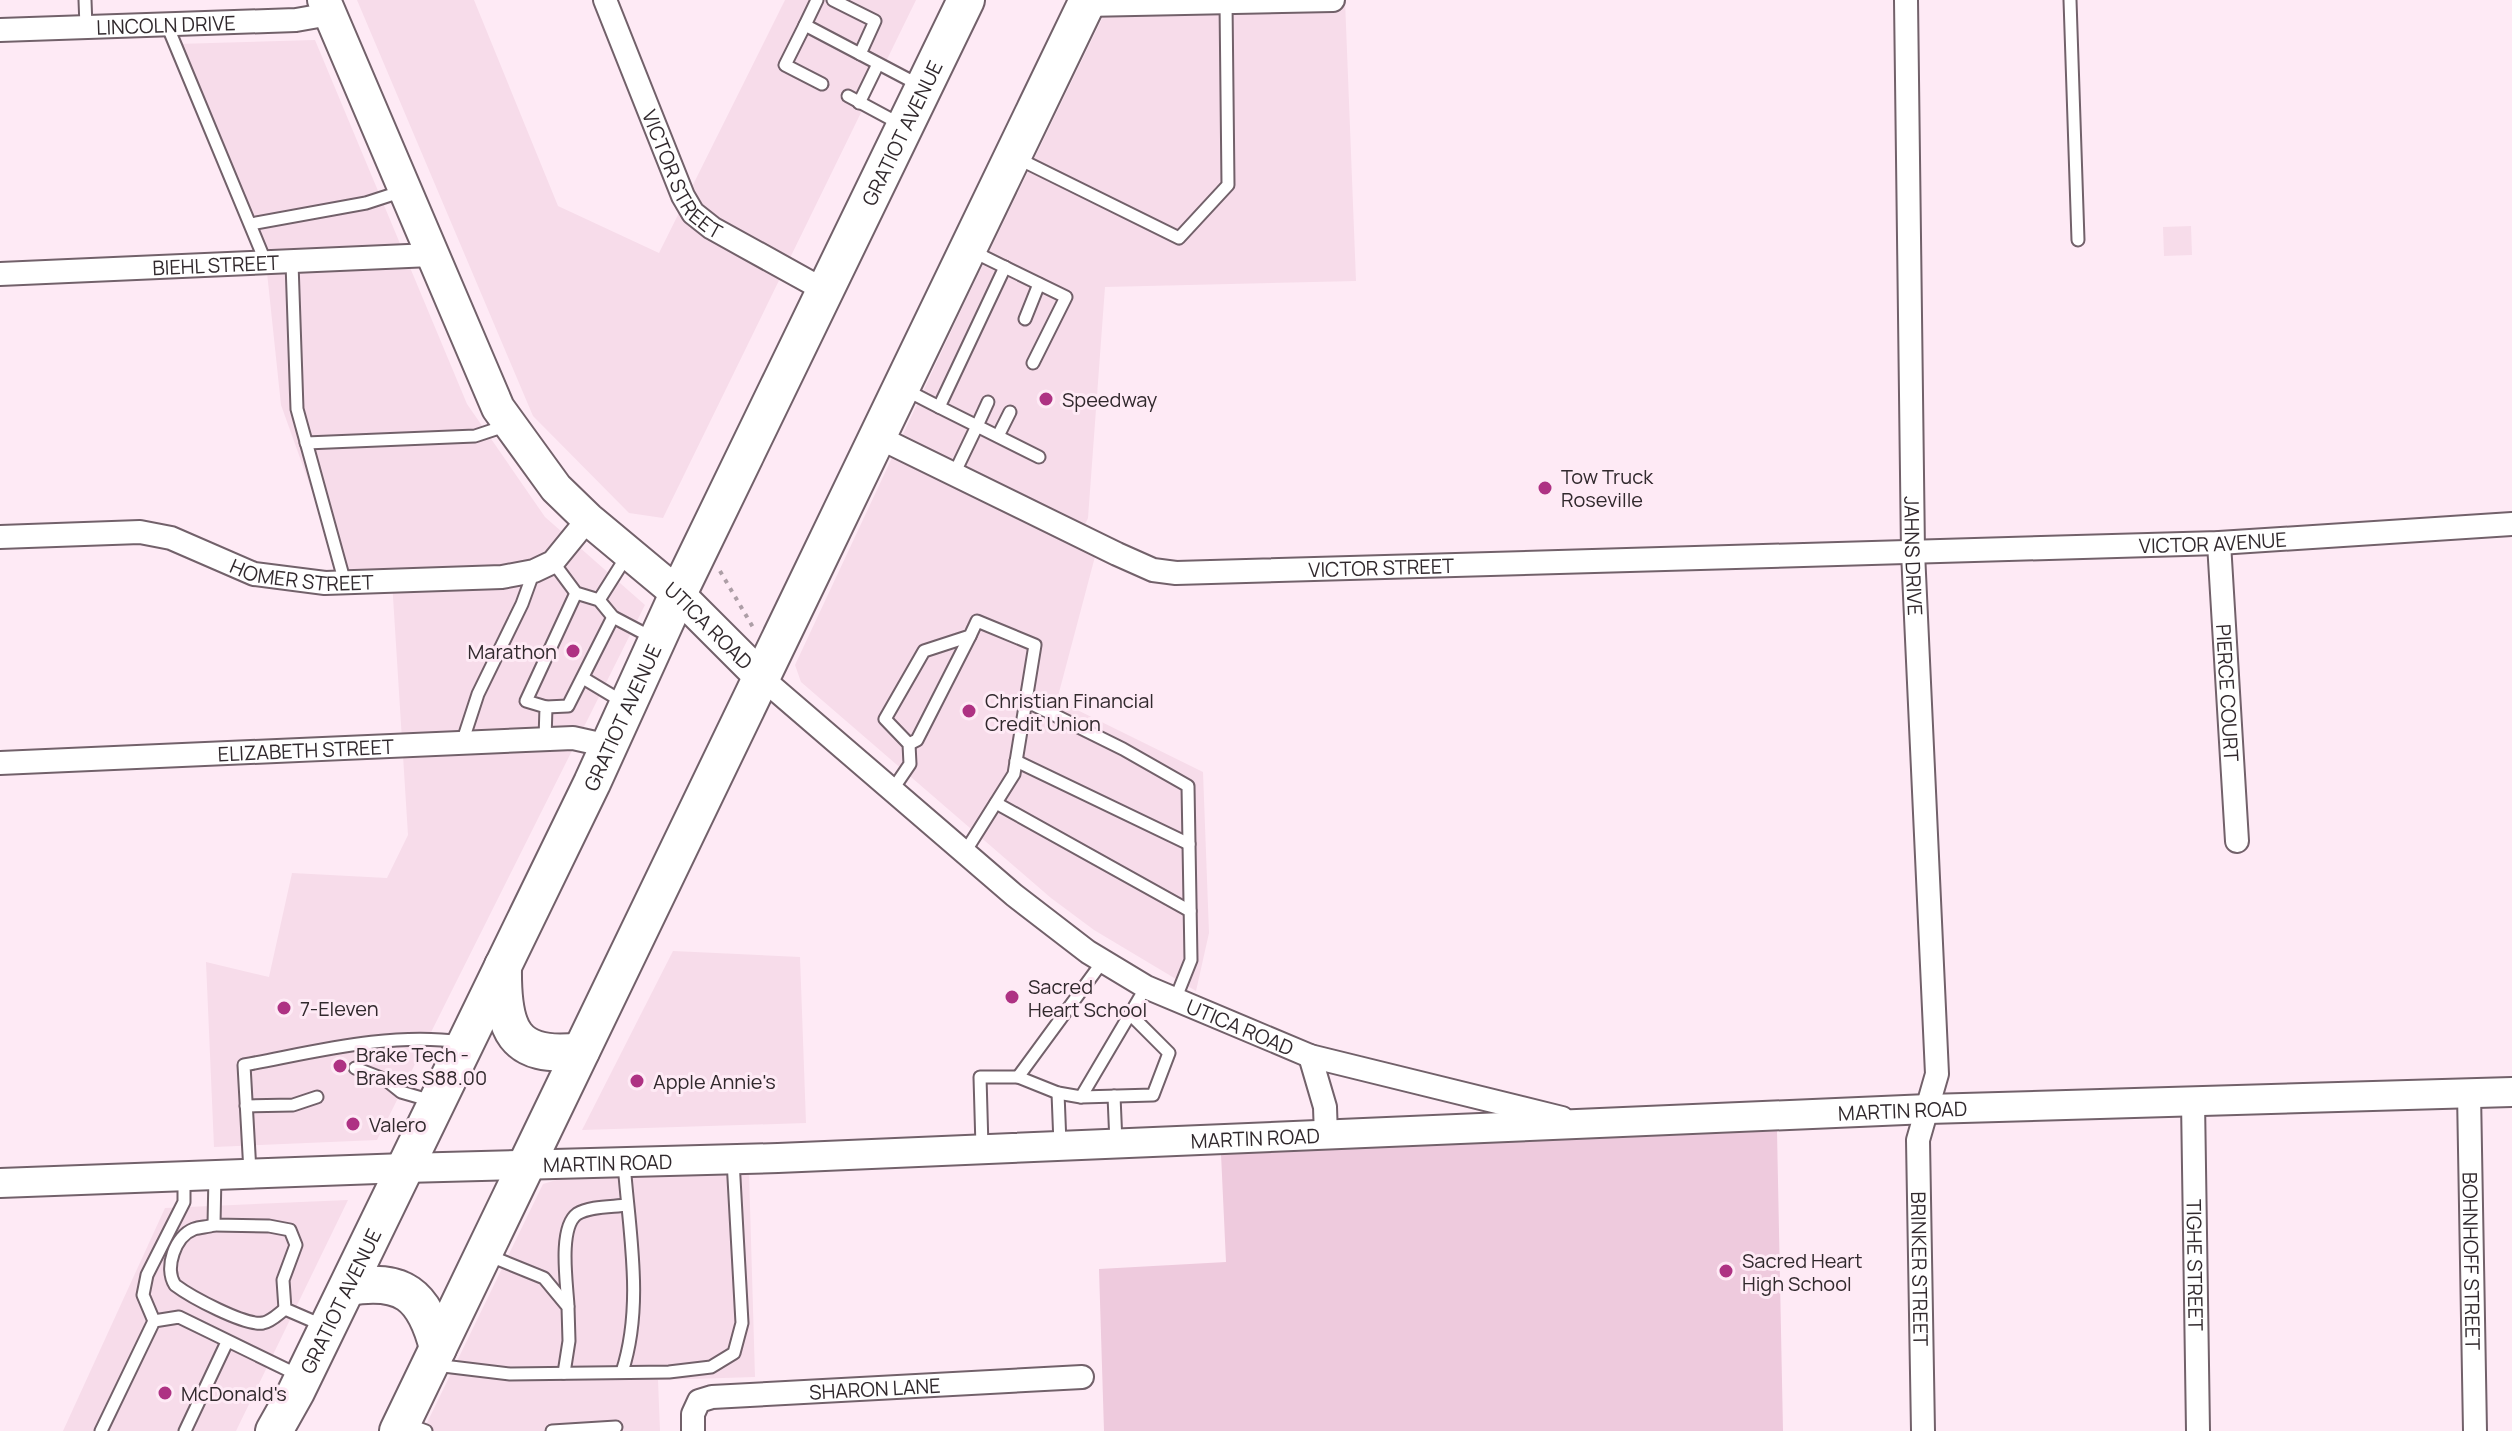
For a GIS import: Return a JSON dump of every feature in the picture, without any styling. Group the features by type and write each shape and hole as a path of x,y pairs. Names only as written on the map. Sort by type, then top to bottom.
{"main road":[{"name":"GRATIOT AVENUE","path":"274,1431 348,1287 466,1043 609,746 678,594 966,0"},
{"path":"409,1428 434,1356 1087,2"},
{"name":"UTICA ROAD","path":"327,7 498,408 556,488 588,519 678,594 762,678"},
{"path":"503,965 503,999 507,1017 524,1045 555,1055 581,1051"},
{"path":"348,1287 386,1284 416,1299 426,1312 434,1356"}],"street":[{"name":"VICTOR STREET","path":"605,0 683,196 693,213 712,228 824,290"},
{"path":"1087,2 1333,0"},
{"name":"JAHNS DRIVE","path":"1906,0 1913,552 1937,1074 1928,1109"},
{"name":"LINCOLN DRIVE","path":"0,30 296,20 327,7"},
{"name":"BIEHL STREET","path":"0,274 431,255"},
{"name":"VICTOR STREET","path":"878,437 1117,554 1153,570 1176,573 1913,552"},
{"path":"544,567 588,519"},
{"name":"VICTOR AVENUE","path":"1913,552 2219,543 2512,524"},
{"name":"HOMER STREET","path":"0,537 140,532 171,538 254,574 312,582 502,577 544,567"},
{"name":"PIERCE COURT","path":"2219,543 2237,841"},
{"name":"UTICA ROAD","path":"762,678 1014,895 1103,961 1146,987 1310,1056 1595,1125"},
{"name":"ELIZABETH STREET","path":"0,763 573,738 609,746"},
{"name":"UTICA ROAD","path":"1310,1056 1325,1107 1326,1136"},
{"name":"MARTIN ROAD","path":"0,1183 527,1164 733,1160 1928,1109 2512,1092"},
{"name":"BOHNHOFF STREET","path":"2469,1093 2475,1431"},
{"name":"TIGHE STREET","path":"2193,1101 2198,1431"},
{"name":"BRINKER STREET","path":"1923,1431 1918,1140 1928,1109"},
{"name":"SHARON LANE","path":"693,1431 693,1414 699,1401 712,1397 1082,1377"}],"lane":[{"path":"85,0 86,27"},
{"path":"817,0 785,65 822,84"},
{"path":"833,0 875,21 860,54"},
{"path":"2070,0 2078,240"},
{"path":"1013,156 1179,238 1228,185 1226,2"},
{"path":"167,25 266,263"},
{"path":"805,25 923,88"},
{"path":"859,103 878,64"},
{"path":"848,96 904,126"},
{"path":"251,224 366,203 404,191"},
{"path":"968,249 1066,297 1033,363"},
{"path":"292,263 297,409 345,583"},
{"path":"939,407 1005,267"},
{"path":"1025,319 1039,284"},
{"path":"902,388 1039,457"},
{"path":"954,474 988,402"},
{"path":"998,436 1010,412"},
{"path":"306,443 475,436 509,424"},
{"path":"599,600 629,553"},
{"path":"462,743 478,694 522,604 544,567 576,593 599,600 613,617 657,640"},
{"path":"576,593 526,701 546,707 568,706 613,617"},
{"path":"909,744 917,740 977,621 1035,645 1014,774 965,852"},
{"path":"893,789 910,764 909,744 885,719 924,651 970,636"},
{"path":"583,678 628,705"},
{"path":"1026,701 1123,749 1188,786 1191,960 1174,1001"},
{"path":"545,739 546,707"},
{"path":"1016,761 1189,844"},
{"path":"996,803 1190,911"},
{"path":"1018,1077 1103,961"},
{"path":"1081,1097 1146,987"},
{"path":"982,1150 980,1077 1018,1077 1058,1093 1081,1097 1153,1095 1169,1053 1130,1014"},
{"path":"250,1173 244,1065 354,1045 427,1037 466,1043"},
{"path":"355,1068 386,1080 401,1092 436,1103"},
{"path":"1058,1093 1060,1147"},
{"path":"1114,1096 1116,1145"},
{"path":"246,1106 293,1105 317,1097"},
{"path":"434,1356 510,1374 711,1367 734,1353 742,1323 733,1160"},
{"path":"622,1372 631,1344 635,1307 624,1162"},
{"path":"214,1225 215,1174"},
{"path":"101,1431 154,1321 143,1295 147,1275 184,1202 184,1176"},
{"path":"564,1373 569,1341 566,1242 570,1223 578,1213 627,1205"},
{"path":"214,1225 269,1226 290,1230 296,1245 283,1280 285,1309 269,1321 252,1322 175,1285 170,1271 177,1246 192,1229 214,1225"},
{"path":"484,1254 544,1278 568,1307"},
{"path":"285,1309 327,1327"},
{"path":"154,1321 179,1317 302,1377"},
{"path":"185,1431 227,1342"},
{"path":"552,1431 616,1427"}],"path":[{"path":"716,566 758,632"}],"shaded area":[{"path":"357,0 474,0 558,206 659,253 785,0 916,0 663,518 629,513 533,416"},
{"path":"1111,0 1345,0 1356,281 1105,287 1088,518 1078,540 1097,549 1057,700 1203,772 1209,933 1196,991 1094,930 1051,898 801,682 795,665"},
{"path":"315,40 467,404 545,517 645,605 377,1140 214,1147 206,962 269,977 292,873 387,878 408,835 392,581 345,583 281,405 266,263 176,44"},
{"path":"2191,226 2192,255 2164,256 2163,227"},
{"path":"673,951 800,957 806,1123 582,1130"},
{"path":"1777,1131 1783,1431 1104,1431 1099,1269 1226,1262 1221,1154"},
{"path":"749,1172 755,1377 658,1380 660,1431 423,1431 543,1184 556,1180"},
{"path":"348,1200 236,1431 63,1431 165,1208"}],"place":[{"name":"Speedway","path":"1046,399"},
{"name":"Tow Truck Roseville","path":"1545,488"},
{"name":"Marathon","path":"573,651"},
{"name":"Christian Financial Credit Union","path":"969,711"},
{"name":"Sacred Heart School","path":"1012,997"},
{"name":"7-Eleven","path":"284,1008"},
{"name":"Brake Tech - Brakes S88.00","path":"340,1066"},
{"name":"Apple Annie's","path":"637,1081"},
{"name":"Valero","path":"353,1124"},
{"name":"Sacred Heart High School","path":"1726,1271"},
{"name":"McDonald's","path":"165,1393"}]}
